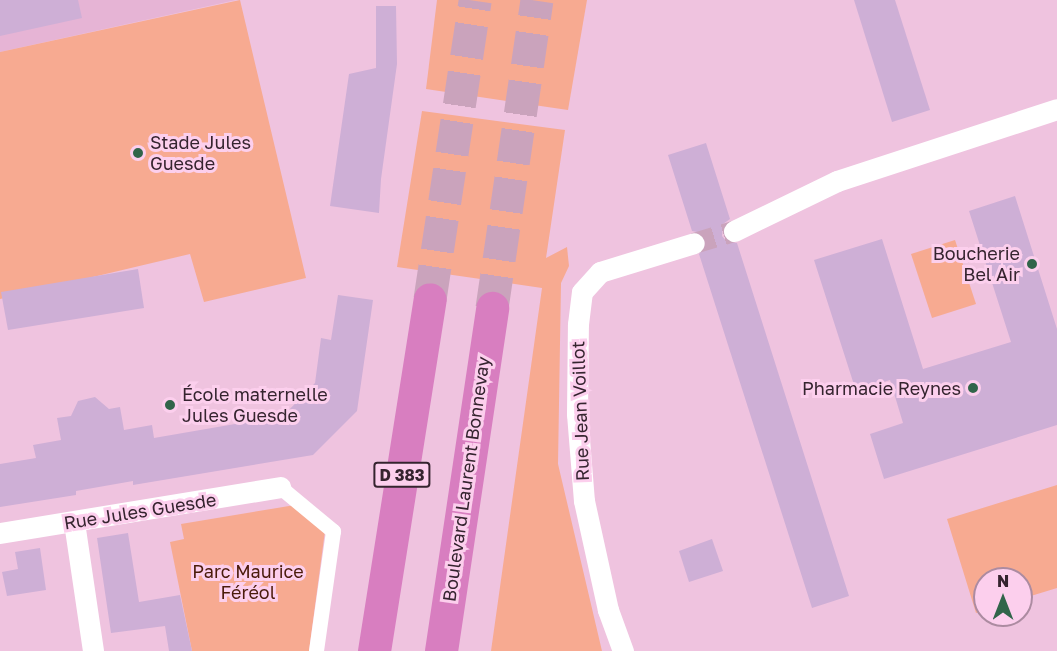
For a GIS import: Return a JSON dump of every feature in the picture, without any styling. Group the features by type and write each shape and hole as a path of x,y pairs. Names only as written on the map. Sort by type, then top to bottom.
{"highway":[{"name":"D 383","path":"374,651 430,299"},
{"name":"Boulevard Laurent Bonnevay","path":"441,651 492,308"}],"street":[{"path":"734,231 837,181 1057,109"},
{"name":"Rue Jean Voillot","path":"623,651 608,610 584,501 577,414 578,324 582,292 600,272 694,243"},
{"path":"280,487 333,531 316,651"},
{"name":"Rue Jules Guesde","path":"0,533 280,487"},
{"path":"74,522 93,651"}],"shaded area":[{"path":"0,0 236,0 0,52"}],"green space":[{"name":"Stade Jules Guesde","path":"240,0 306,278 204,302 190,254 0,299 0,52"},
{"path":"437,0 587,0 568,110 426,89"},
{"path":"422,111 565,130 546,258 567,247 569,266 561,283 558,464 602,651 491,651 542,288 397,267"},
{"path":"955,240 976,304 932,318 911,254"},
{"path":"1057,485 1057,588 1033,595 1033,567 973,567 973,603 947,519"},
{"name":"Parc Maurice Féréol","path":"295,505 325,531 309,651 192,651 170,542 184,539 181,524"}],"building":[{"path":"0,0 78,0 82,18 0,36"},
{"path":"854,0 895,0 930,110 892,122"},
{"path":"376,6 396,6 397,64 381,179 379,213 330,206 349,74 376,68"},
{"path":"706,143 730,219 723,224 722,236 727,242 737,243 849,596 812,608 699,254 706,246 706,239 702,233 692,231 668,155"},
{"path":"1015,196 1057,329 1057,425 884,479 870,434 903,423 890,380 856,391 814,260 882,239 923,369 1011,342 969,211"},
{"path":"138,269 144,308 8,330 1,292"},
{"path":"338,295 373,300 357,411 313,455 133,485 133,481 76,491 76,495 0,507 0,464 36,458 33,445 61,440 57,418 71,416 78,401 95,397 109,409 120,407 124,430 152,425 154,438 235,424 233,414 258,411 259,418 286,413 315,383 321,338 331,340"},
{"path":"128,533 139,602 180,595 192,651 169,651 165,626 111,633 97,538"},
{"path":"712,539 723,571 689,582 679,551"},
{"path":"40,548 46,590 7,596 2,572 18,569 15,552"}],"tunnel":[{"path":"430,299 475,0"},
{"path":"492,308 537,0"},
{"path":"694,243 734,231"}],"place":[{"name":"Stade Jules Guesde","path":"138,153"},
{"name":"Boucherie Bel Air","path":"1032,264"},
{"name":"Pharmacie Reynes","path":"973,388"},
{"name":"École maternelle Jules Guesde","path":"170,405"}]}
